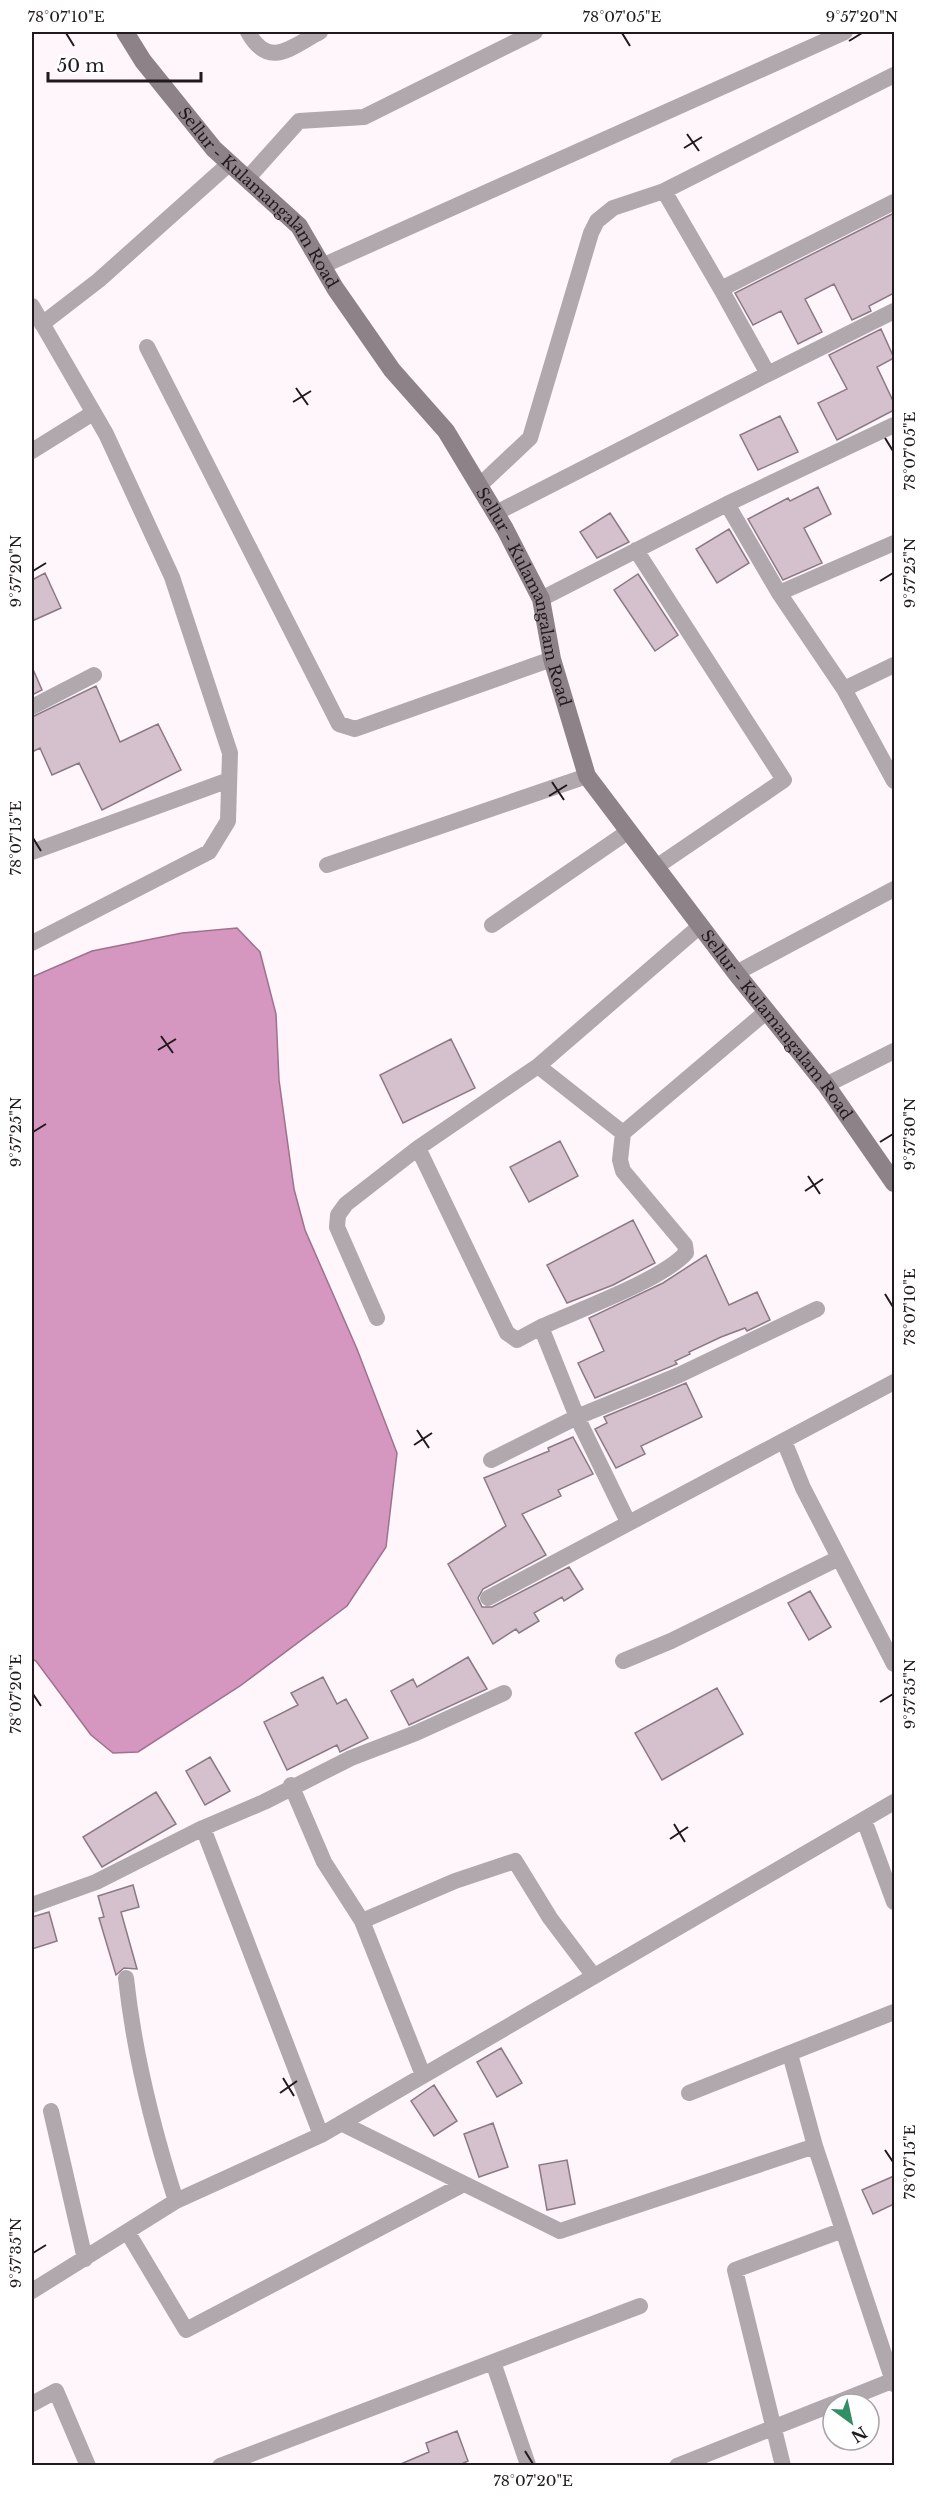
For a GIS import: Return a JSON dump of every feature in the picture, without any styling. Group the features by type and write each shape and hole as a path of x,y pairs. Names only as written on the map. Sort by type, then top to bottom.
{"main road":[{"name":"Sellur - Kulamangalam Road","path":"125,32 143,61 214,149 299,226 322,266 392,370 446,431 496,513 541,599 552,659 587,776 736,973 888,1162 894,1184"}],"street":[{"path":"248,32 254,42 270,54 281,53 320,32"},
{"path":"247,179 299,121 364,117 535,32"},
{"path":"322,266 845,32"},
{"path":"479,486 530,438 591,233 597,221 613,208 664,191 894,75"},
{"path":"42,324 99,280 230,163"},
{"path":"664,191 768,374"},
{"path":"721,289 894,202"},
{"path":"32,306 106,434 172,577 230,753 228,821 209,852 32,943"},
{"path":"496,513 894,311"},
{"path":"147,347 339,724 355,729 552,659"},
{"path":"32,451 93,413"},
{"path":"541,599 728,504 894,425"},
{"path":"728,504 779,593 844,689 894,781"},
{"path":"779,593 894,543"},
{"path":"636,550 784,780 656,867"},
{"path":"844,689 894,665"},
{"path":"32,707 94,675"},
{"path":"327,866 587,776"},
{"path":"32,852 229,780"},
{"path":"492,925 629,831"},
{"path":"736,973 894,890"},
{"path":"377,1318 337,1227 338,1215 346,1204 418,1148 538,1066 700,926"},
{"path":"418,1148 507,1333 517,1340 540,1327 630,1287 679,1261 686,1253 685,1245 623,1171 620,1160 622,1138 767,1011"},
{"path":"826,1085 894,1051"},
{"path":"538,1066 622,1138"},
{"path":"491,1460 577,1417 679,1375 817,1309"},
{"path":"540,1327 577,1417 628,1522"},
{"path":"488,1598 894,1382"},
{"path":"784,1441 803,1488 894,1664"},
{"path":"623,1661 671,1641 839,1558"},
{"path":"32,1905 96,1882 203,1828 264,1802 291,1785 504,1693"},
{"path":"291,1785 324,1862 362,1921 423,2075"},
{"path":"32,2291 176,2201 321,2135 894,1802"},
{"path":"864,1820 894,1902"},
{"path":"203,1828 321,2135"},
{"path":"362,1921 455,1881 515,1862 550,1918 593,1976"},
{"path":"126,1978 131,2023 165,2166 176,2201"},
{"path":"689,2093 894,2012"},
{"path":"790,2054 815,2146 894,2382 867,2392"},
{"path":"51,2111 85,2259"},
{"path":"341,2123 462,2185 560,2231 815,2146"},
{"path":"128,2233 186,2330 462,2185"},
{"path":"783,2466 735,2270 843,2230"},
{"path":"220,2466 640,2306"},
{"path":"493,2361 528,2465"},
{"path":"32,2404 56,2391 88,2466"},
{"path":"677,2466 821,2409"}],"shaded area":[{"path":"237,928 260,952 276,1014 279,1080 294,1189 305,1230 357,1349 397,1453 386,1547 347,1606 240,1686 138,1752 113,1753 91,1735 36,1661 32,1659 32,977 92,951 182,933"}],"building":[{"path":"894,213 894,293 869,306 871,311 852,320 834,284 805,299 822,332 798,344 781,311 753,325 735,293"},
{"path":"881,329 894,358 877,367 894,403 894,410 837,440 818,403 847,389 829,355"},
{"path":"780,416 798,452 758,470 740,435"},
{"path":"818,487 831,514 804,528 822,563 783,580 748,519 788,498 790,501"},
{"path":"610,513 629,542 597,558 580,532"},
{"path":"729,529 749,563 717,583 696,549"},
{"path":"45,573 61,608 32,621 32,580"},
{"path":"638,574 678,635 655,651 614,590"},
{"path":"32,667 42,690 32,695"},
{"path":"96,686 120,742 158,724 181,770 102,810 79,763 52,775 40,748 32,752 32,717"},
{"path":"451,1039 475,1088 403,1123 380,1075"},
{"path":"560,1141 578,1176 529,1202 510,1167"},
{"path":"633,1220 655,1263 613,1285 567,1303 547,1265"},
{"path":"706,1255 729,1305 757,1292 770,1320 747,1331 745,1328 721,1337 689,1352 690,1354 675,1361 677,1364 595,1398 578,1363 604,1351 589,1318 663,1283"},
{"path":"686,1383 702,1417 641,1446 645,1454 616,1468 595,1429 607,1423 604,1417"},
{"path":"573,1437 593,1474 558,1490 561,1496 522,1514 546,1555 483,1589 478,1598 482,1607 492,1607 569,1567 583,1589 564,1601 562,1597 534,1613 539,1621 519,1633 516,1629 493,1644 448,1564 506,1526 484,1478 549,1451 548,1448"},
{"path":"810,1591 831,1627 809,1640 788,1603"},
{"path":"468,1657 487,1689 409,1725 391,1691 413,1679 417,1687"},
{"path":"323,1677 337,1704 346,1699 368,1738 340,1752 337,1745 287,1770 264,1722 298,1705 291,1693"},
{"path":"717,1688 743,1734 662,1780 635,1733"},
{"path":"210,1757 230,1791 205,1805 186,1771"},
{"path":"156,1792 176,1824 102,1867 83,1837"},
{"path":"133,1885 139,1907 121,1912 137,1969 124,1968 116,1975 99,1918 104,1917 98,1896"},
{"path":"49,1912 57,1941 32,1949 32,1917"},
{"path":"501,2048 522,2083 497,2097 477,2062"},
{"path":"434,2085 457,2121 434,2136 411,2101"},
{"path":"493,2123 508,2167 479,2177 464,2134"},
{"path":"567,2160 575,2204 547,2210 539,2165"},
{"path":"894,2176 894,2204 873,2214 862,2190"},
{"path":"457,2431 468,2461 457,2466 396,2466 429,2452 426,2443"}]}
